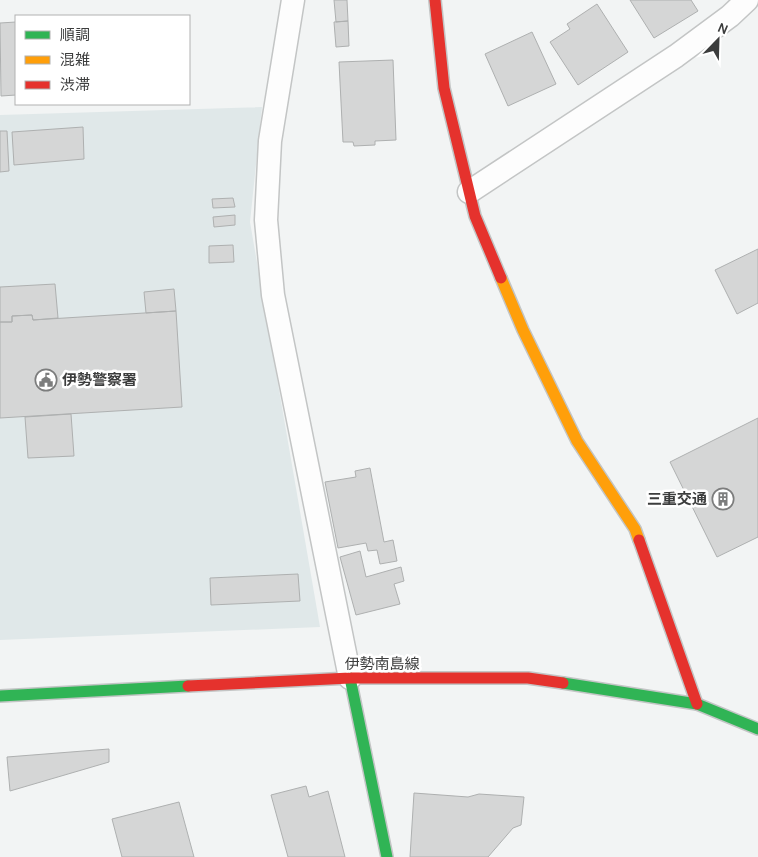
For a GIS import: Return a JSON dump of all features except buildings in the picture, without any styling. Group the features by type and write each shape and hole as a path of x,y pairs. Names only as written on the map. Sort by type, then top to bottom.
{"street":[{"path":"435,0 444,88 476,216 523,330 577,441 635,528 697,704"},
{"name":"伊勢南島線","path":"0,696 350,678 528,678 697,704 758,729"},
{"path":"350,678 387,857"}],"lane":[{"path":"293,0 270,141 266,220 274,295 350,678"},
{"path":"469,192 676,56 730,16 747,0"}],"shaded area":[{"path":"262,107 250,222 320,627 0,640 0,115"}],"traffic: fast":[{"path":"350,678 387,857"},
{"path":"563,683 697,704 758,729"},
{"path":"0,696 188,686"}],"traffic: slow":[{"path":"501,278 523,330 577,441 635,529 639,540"}],"traffic: jam":[{"path":"435,0 444,88 475,216 501,278"},
{"path":"639,540 697,704"},
{"path":"188,686 350,678 528,678 563,683"}],"place":[{"name":"伊勢警察署","path":"46,380"},
{"name":"三重交通","path":"723,499"}]}
